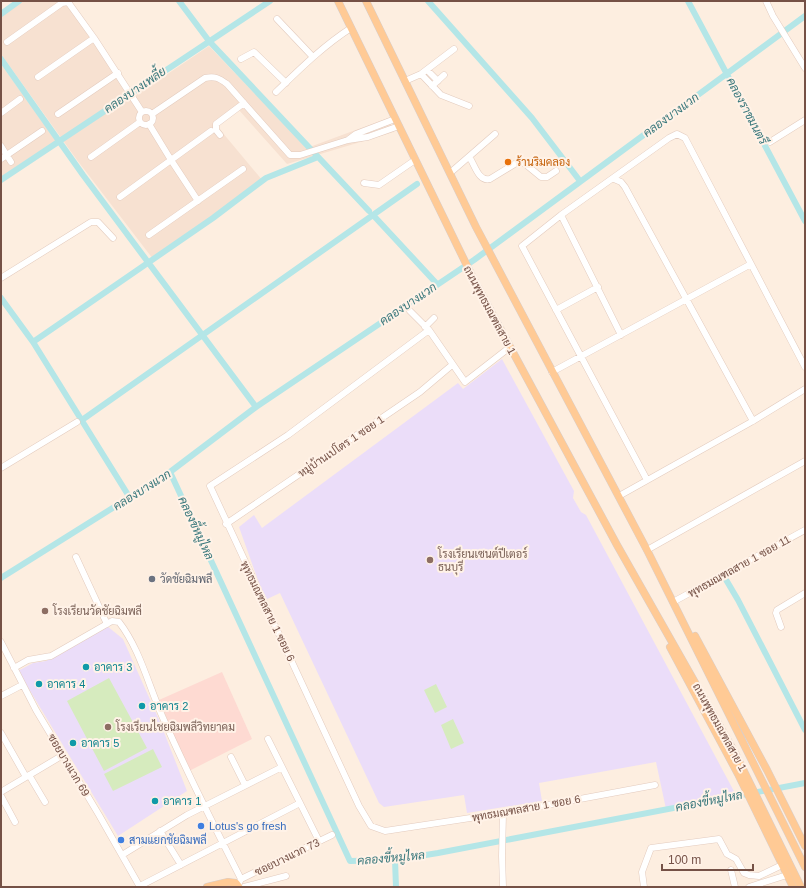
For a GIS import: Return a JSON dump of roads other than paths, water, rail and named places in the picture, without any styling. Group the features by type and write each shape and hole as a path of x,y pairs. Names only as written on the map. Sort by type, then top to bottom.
{"main road":[{"name":"ถนนพุทธมณฑลสาย 1","path":"338,1 474,280 655,612 752,784 802,887"},
{"name":"ถนนพุทธมณฑลสาย 1","path":"366,1 476,227 647,550 805,867"},
{"name":"ถนนพุทธมณฑลสาย 1","path":"673,602 700,646 767,770 805,846"},
{"name":"ถนนพุทธมณฑลสาย 1","path":"655,612 676,660 738,774 793,887"},
{"path":"206,887 228,882 241,884"}],"street":[{"path":"766,1 773,16 805,68"},
{"path":"7,42 65,2 70,4 118,73 142,112"},
{"path":"277,19 313,57"},
{"path":"276,92 334,39 351,28"},
{"path":"38,77 94,38"},
{"path":"404,81 427,70 454,49"},
{"path":"241,60 249,53 254,52 286,83"},
{"path":"427,70 438,81"},
{"path":"58,114 118,73"},
{"path":"420,74 446,98 469,106"},
{"path":"432,86 444,74"},
{"path":"152,114 205,78 213,77 220,78 227,84 290,155 294,156 348,140 368,137 397,123"},
{"path":"1,113 20,99"},
{"path":"220,135 216,130 216,124 244,103"},
{"path":"142,112 152,114"},
{"path":"140,122 139,117 142,112"},
{"path":"150,124 153,119 152,114"},
{"path":"770,142 805,120"},
{"path":"140,122 144,125 150,124"},
{"path":"91,157 140,122"},
{"path":"150,124 171,160 198,201"},
{"path":"1,159 42,131"},
{"path":"120,197 211,131"},
{"path":"450,173 470,158 495,134"},
{"path":"647,480 522,246 561,215 606,182 614,179 669,138 677,134 683,136 805,367"},
{"path":"1,146 11,162"},
{"path":"470,158 481,178 486,180 518,162 524,163 541,177 547,177 556,171"},
{"path":"364,183 379,185 415,160"},
{"path":"149,235 244,169"},
{"path":"614,179 622,182 625,187 753,421"},
{"path":"561,215 621,335"},
{"path":"1,278 91,222 98,222 113,238"},
{"path":"552,372 751,264"},
{"path":"556,310 598,287"},
{"path":"410,311 427,328 465,382 510,347"},
{"path":"427,328 434,318"},
{"name":"พุทธมณฑลสาย 1 ซอย 6","path":"427,328 288,435 210,486 226,524 308,692 359,806 371,826 385,831 503,813 655,786"},
{"name":"หมู่บ้านเปโตร 1 ซอย 1","path":"226,524 420,392 452,365"},
{"path":"619,496 805,390"},
{"path":"1,468 77,422"},
{"path":"647,550 805,461"},
{"name":"พุทธมณฑลสาย 1 ซอย 11","path":"673,602 805,530"},
{"path":"76,557 107,624"},
{"path":"781,626 776,613 777,610 805,593"},
{"path":"14,668 28,660 51,656 107,624 117,620 123,627 148,676 158,707 186,771 205,805 241,884 286,876"},
{"name":"ซอยบางแวก 69","path":"1,642 22,685 140,887"},
{"path":"1,696 22,685"},
{"path":"1,733 45,802"},
{"path":"268,739 319,841"},
{"path":"1,792 62,755"},
{"path":"231,757 245,785"},
{"path":"122,855 205,805 282,767"},
{"path":"1,796 15,822"},
{"path":"140,887 300,803"},
{"path":"503,813 503,887"},
{"path":"160,831 181,865"},
{"name":"ซอยบางแวก 73","path":"241,884 332,835"},
{"path":"644,887 642,872 651,848 719,839 727,854 736,859 744,873 748,875 759,876 782,865"},
{"path":"731,870 735,887"},
{"path":"749,887 787,875"}],"waterway":[{"path":"1,14 19,1"},
{"path":"179,1 209,41 369,211"},
{"name":"คลองบางเพลี้ย","path":"1,180 270,1"},
{"path":"428,1 532,118 580,181"},
{"name":"คลองราชมนตรี","path":"688,1 805,221"},
{"name":"คลองบางแวก","path":"1,578 170,472 256,407 474,260 805,16"},
{"path":"1,59 83,175 256,407"},
{"path":"33,342 213,218 266,178 318,157"},
{"path":"82,420 417,184"},
{"path":"373,215 437,284"},
{"path":"1,298 33,342 130,498"},
{"name":"คลองขี้หมูไหล","path":"170,472 350,861 395,860 438,853 805,783"},
{"path":"725,578 738,600 805,730"},
{"path":"395,860 396,887"}],"place":[{"name":"ร้านริมคลอง","path":"508,162"},
{"name":"โรงเรียนเซนต์ปีเตอร์ ธนบุรี","path":"430,560"},
{"name":"วัดชัยฉิมพลี","path":"152,579"},
{"name":"โรงเรียนวัดชัยฉิมพลี","path":"45,611"},
{"name":"อาคาร 3","path":"86,667"},
{"name":"อาคาร 4","path":"39,684"},
{"name":"อาคาร 2","path":"142,706"},
{"name":"โรงเรียนไชยฉิมพลีวิทยาคม","path":"108,727"},
{"name":"อาคาร 5","path":"73,743"},
{"name":"อาคาร 1","path":"155,801"},
{"name":"Lotus's go fresh","path":"201,826"},
{"name":"สามแยกชัยฉิมพลี","path":"121,840"}]}
